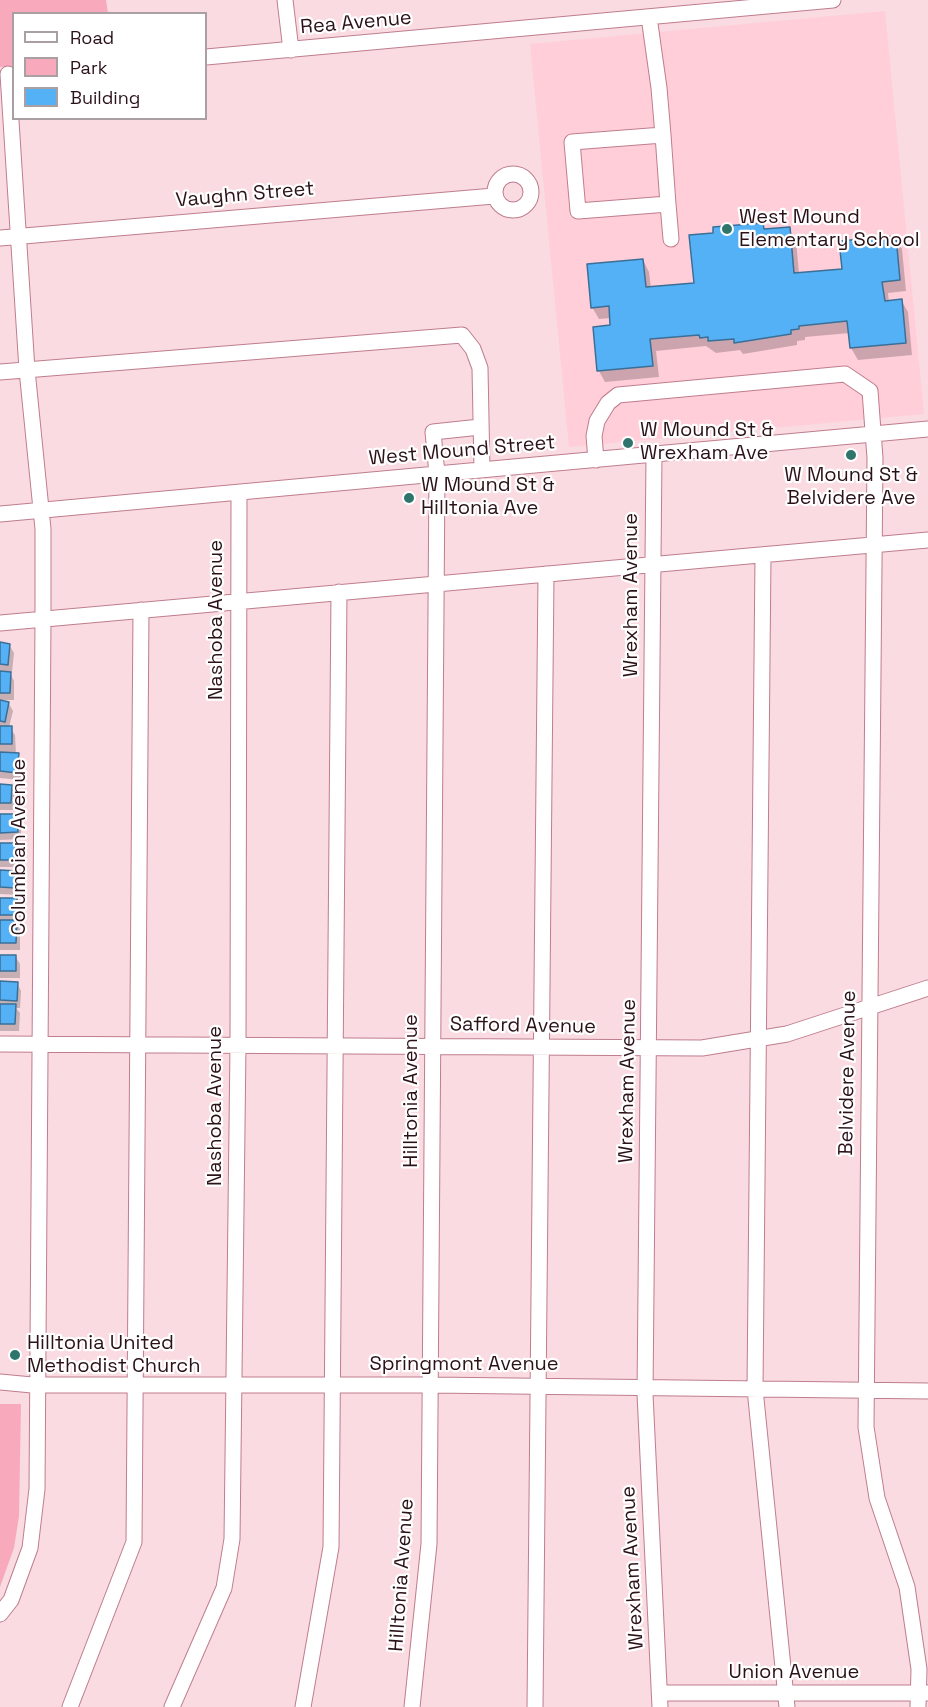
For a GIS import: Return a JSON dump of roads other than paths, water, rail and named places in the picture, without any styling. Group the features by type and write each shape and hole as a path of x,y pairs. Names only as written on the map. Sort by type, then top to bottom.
{"street":[{"path":"285,0 291,50"},
{"name":"Rea Avenue","path":"207,57 833,0"},
{"path":"649,17 663,135 671,239"},
{"name":"Columbian Avenue","path":"0,1614 11,1600 30,1548 37,1489 43,619 42,511 27,370 7,74"},
{"path":"663,135 572,142 578,212 668,204"},
{"name":"Vaughn Street","path":"0,238 495,196"},
{"path":"0,372 462,335 473,349 480,368 482,470"},
{"name":"Belvidere Avenue","path":"596,460 594,436 597,421 608,403 618,395 845,374 870,391 875,434 866,1427 877,1498 907,1587 915,1628 922,1698"},
{"name":"Hilltonia Avenue","path":"412,1707 429,1544 437,474 433,432 480,427"},
{"name":"West Mound Street","path":"0,514 928,429"},
{"name":"Wrexham Avenue","path":"654,455 645,1388 660,1700"},
{"name":"Nashoba Avenue","path":"172,1707 224,1588 232,1539 238,1045 239,493"},
{"path":"0,623 928,540"},
{"path":"763,555 757,1041 756,1389 788,1701"},
{"path":"535,1707 546,574"},
{"path":"303,1707 331,1547 339,592"},
{"path":"70,1707 134,1542 137,1385 136,1045 141,610"},
{"name":"Safford Avenue","path":"0,1044 702,1048 757,1041 787,1034 928,988"},
{"name":"Springmont Avenue","path":"0,1382 38,1385 431,1385 928,1390"},
{"name":"Union Avenue","path":"660,1700 788,1701 922,1698"}],"place":[{"name":"West Mound Elementary School","path":"727,229"},
{"name":"W Mound St & Wrexham Ave","path":"628,443"},
{"name":"W Mound St & Belvidere Ave","path":"851,455"},
{"name":"W Mound St & Hilltonia Ave","path":"409,498"},
{"name":"Hilltonia United Methodist Church","path":"15,1355"}]}
